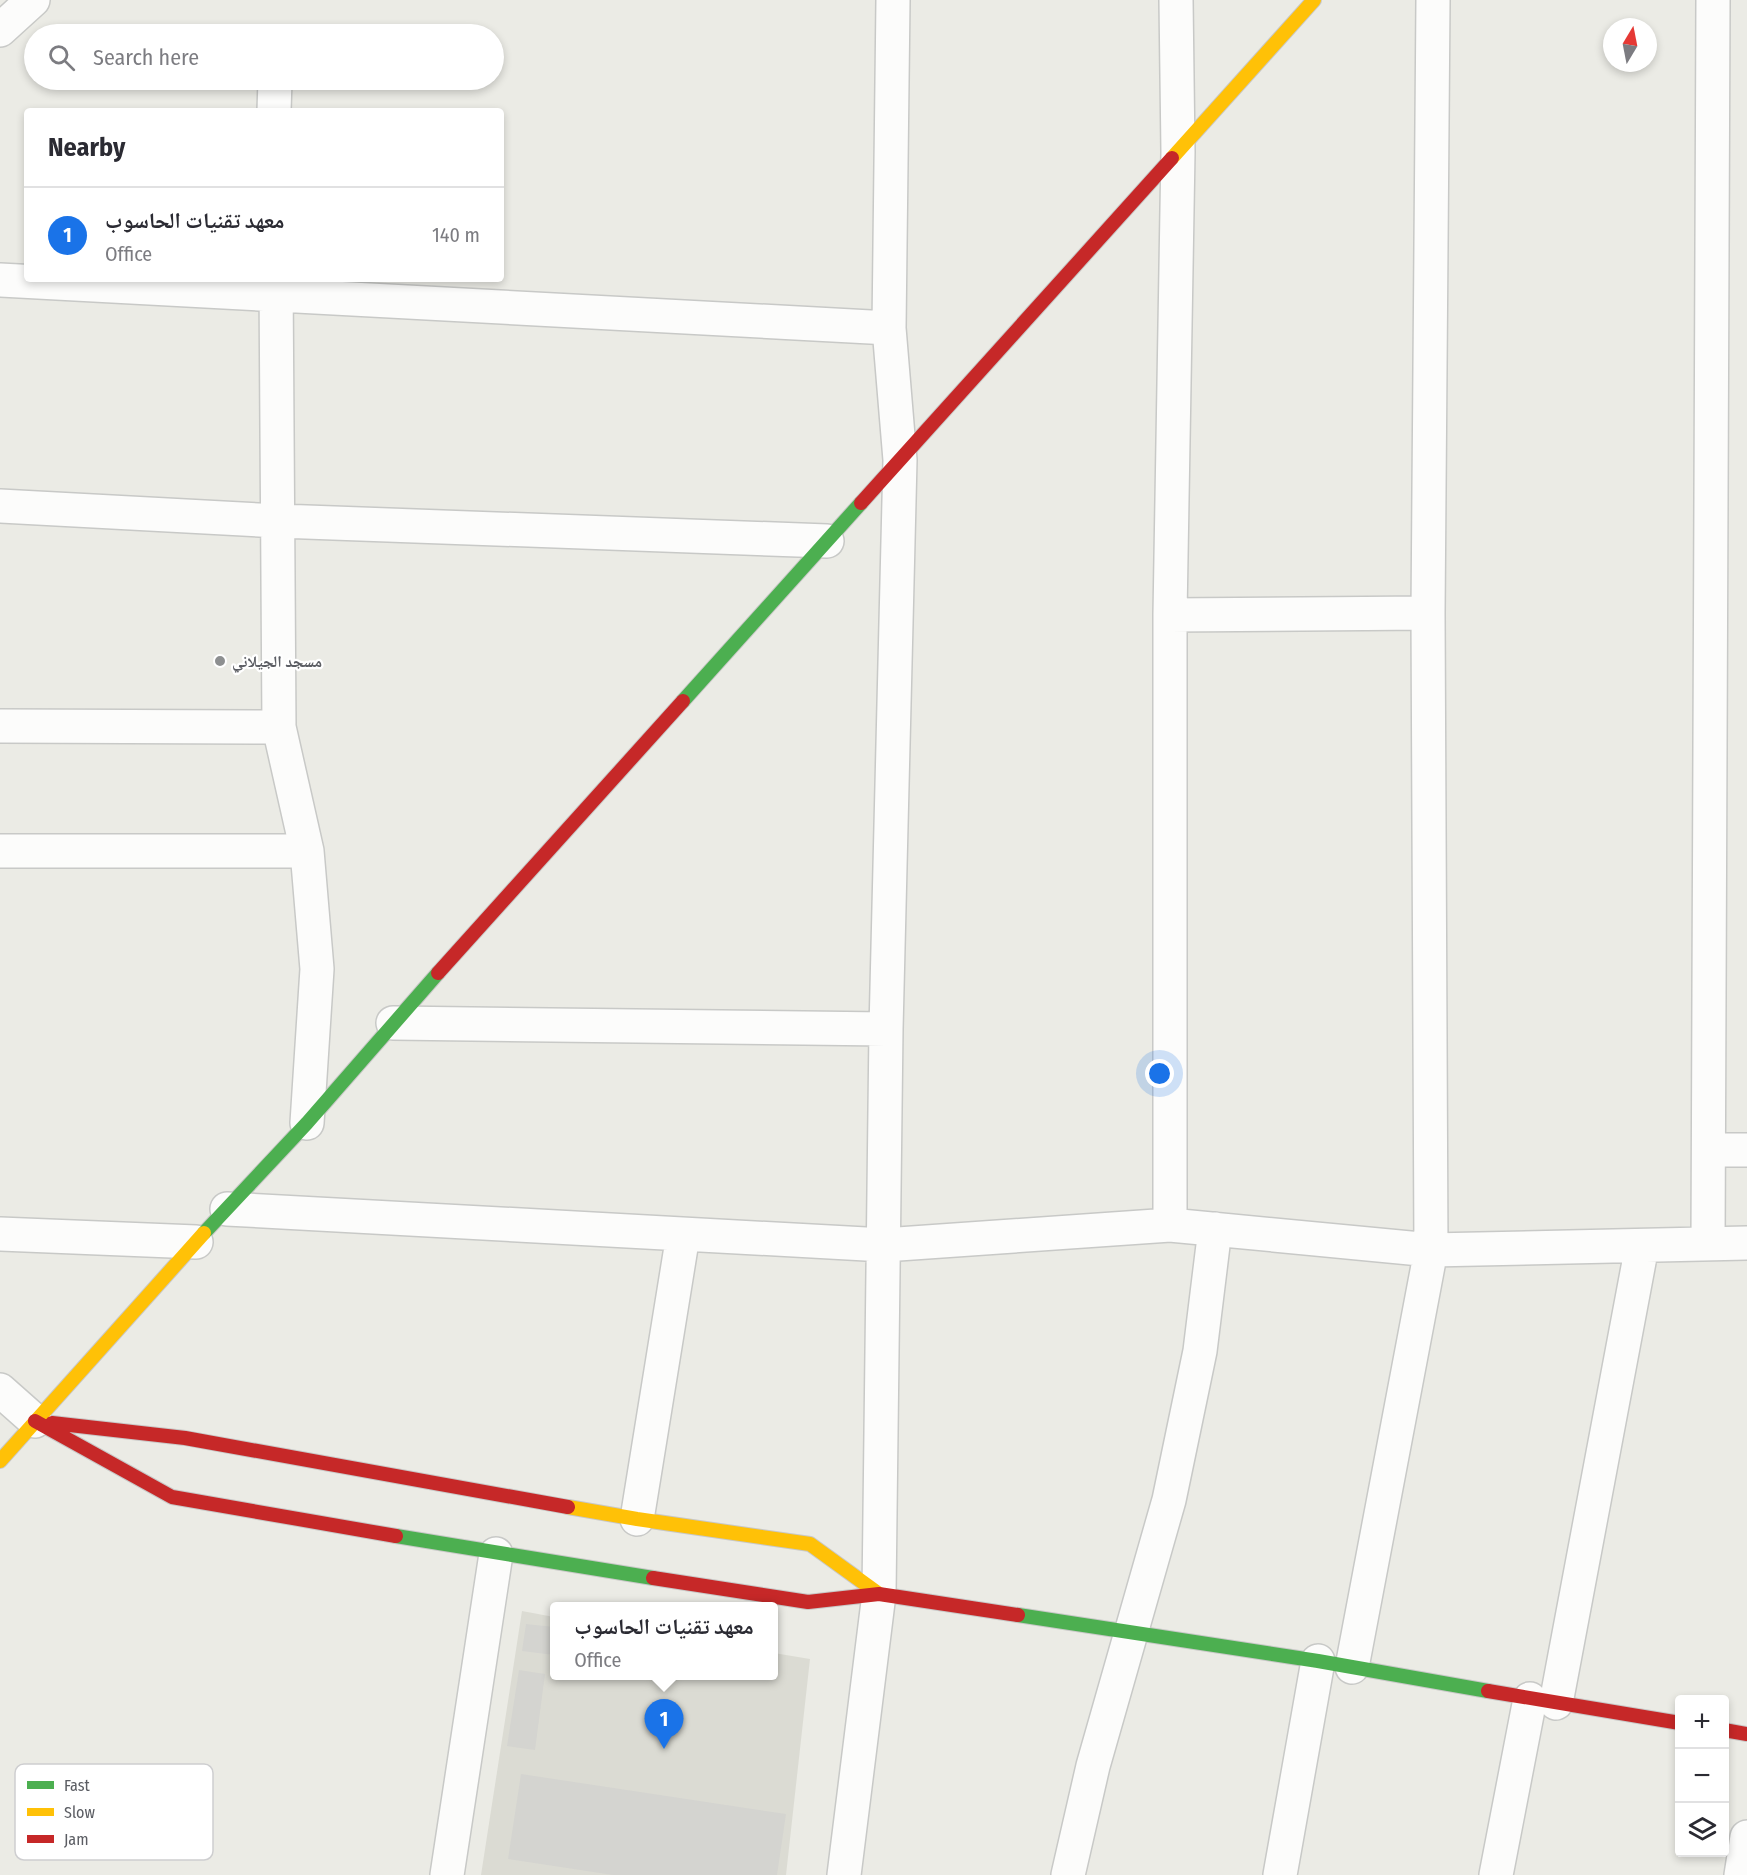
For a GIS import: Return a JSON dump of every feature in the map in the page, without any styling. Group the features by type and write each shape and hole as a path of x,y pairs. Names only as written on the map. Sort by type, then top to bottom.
{"street":[{"path":"0,30 33,0"},
{"path":"844,1875 879,1594 886,1029 900,460 889,328 893,0"},
{"path":"1170,1225 1170,615 1178,152 1176,0"},
{"path":"0,1461 196,1242 307,1123 393,1023 1314,0"},
{"path":"1352,1667 1431,1250 1428,613 1433,0"},
{"path":"1708,1244 1713,0"},
{"path":"274,108 275,90"},
{"path":"0,280 24,281"},
{"path":"79,282 276,287 889,328"},
{"path":"276,287 279,726 307,851 317,969 307,1123"},
{"path":"0,506 279,521 827,541"},
{"path":"1170,615 1428,613"},
{"path":"0,726 279,726"},
{"path":"0,851 307,851"},
{"path":"393,1023 886,1029"},
{"path":"1709,1150 1747,1150"},
{"path":"227,1209 884,1245 1170,1225 1431,1250 1747,1243"},
{"path":"1068,1875 1093,1766 1169,1500 1200,1351 1215,1229"},
{"path":"0,1234 196,1242"},
{"path":"637,1519 683,1235"},
{"path":"1496,1875 1543,1701 1642,1246"},
{"path":"0,1390 35,1421 172,1497 496,1554 808,1602 879,1594 1318,1661 1675,1722"},
{"path":"35,1421 185,1438 637,1519 810,1544 879,1594"},
{"path":"447,1875 496,1554"},
{"path":"1280,1875 1318,1661"},
{"path":"1729,1731 1747,1734"},
{"path":"1741,1875 1747,1837"}],"shaded area":[{"path":"522,1611 550,1616 550,1680 778,1680 778,1654 810,1659 786,1875 481,1875"}],"building":[{"path":"526,1624 550,1627 550,1654 522,1651"},
{"path":"519,1670 545,1674 535,1750 507,1746"},
{"path":"521,1774 786,1814 777,1875 613,1875 508,1859"}],"traffic: fast":[{"path":"683,701 861,503"},
{"path":"204,1233 307,1123 438,973"},
{"path":"396,1536 653,1578"},
{"path":"1018,1615 1318,1661 1488,1691"}],"traffic: slow":[{"path":"1172,158 1314,0"},
{"path":"0,1461 204,1233"},
{"path":"568,1507 810,1544 879,1594"}],"traffic: jam":[{"path":"861,503 1172,158"},
{"path":"438,973 683,701"},
{"path":"35,1421 172,1497 396,1536"},
{"path":"52,1423 185,1438 568,1507"},
{"path":"653,1578 808,1602 879,1594 1018,1615"},
{"path":"1488,1691 1675,1722"},
{"path":"1729,1731 1747,1734"}],"place":[{"name":"مسجد الجيلاني","path":"220,661"},
{"name":"معهد تقنيات الحاسوب","path":"664,1749"}]}
